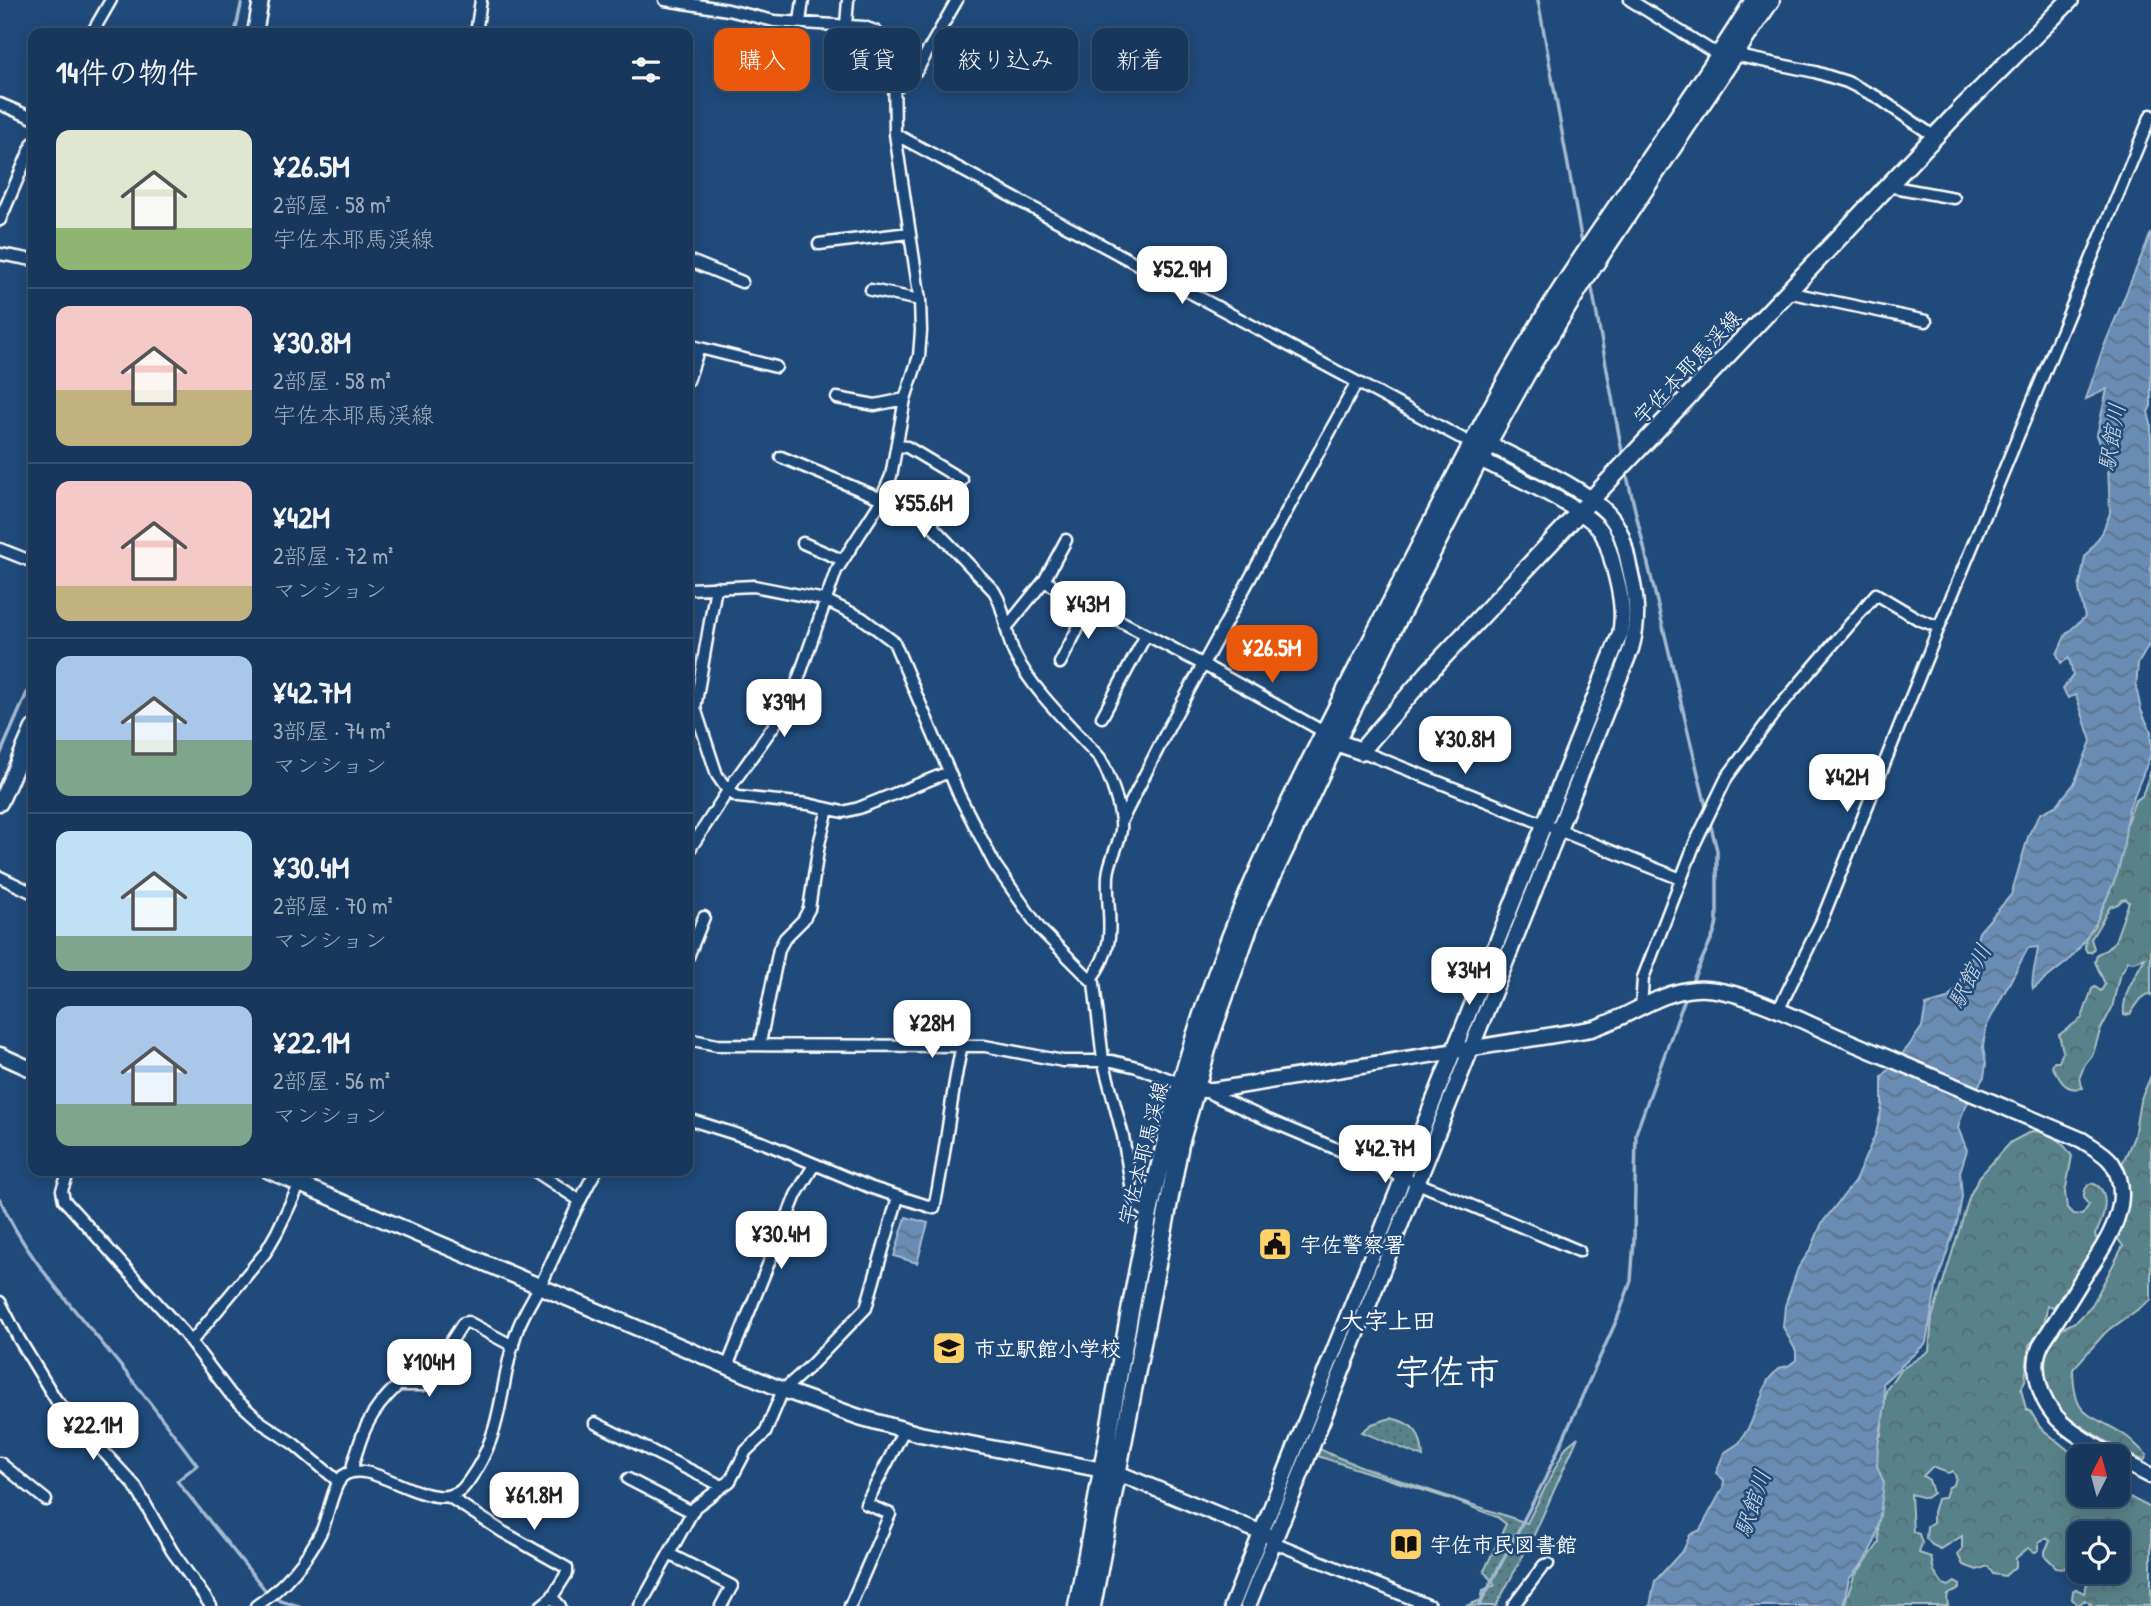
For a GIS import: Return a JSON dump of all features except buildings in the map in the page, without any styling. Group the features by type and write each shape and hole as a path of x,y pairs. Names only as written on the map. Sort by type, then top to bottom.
{"main road":[{"name":"宇佐本耶馬渓線","path":"1478,447 1728,54 1754,0"},
{"name":"宇佐本耶馬渓線","path":"1077,1606 1110,1472 1193,1087 1205,1006 1256,873 1330,737 1561,290 1728,54 1771,0"},
{"name":"宇佐本耶馬渓線","path":"1361,751 1428,673 1787,292 1935,136 2070,0"},
{"path":"1330,737 1361,751"},
{"name":"宇佐本耶馬渓線","path":"1092,1606 1149,1214 1193,1087"}],"street":[{"path":"95,28 111,0"},
{"path":"256,28 261,0"},
{"path":"478,28 481,0"},
{"path":"665,0 774,21 864,28"},
{"path":"800,22 803,0"},
{"path":"846,25 848,0"},
{"path":"920,65 957,0"},
{"path":"1630,0 1698,44 1728,54 1815,72 1847,82 1877,97 1935,136"},
{"path":"693,844 790,703 825,600 842,560 881,499 891,475 905,399 919,356 921,331 920,300 895,134 895,91"},
{"path":"0,104 28,116"},
{"path":"1781,1012 1821,922 1939,627 2151,115"},
{"path":"895,134 1478,447 1486,462 1587,507 1609,550 1621,602 1621,626 1612,659 1471,1048 1411,1180 1270,1538 1248,1606"},
{"path":"0,220 28,155"},
{"path":"1888,186 1954,198"},
{"path":"820,244 909,233"},
{"path":"0,254 28,259"},
{"path":"693,262 742,282"},
{"path":"871,290 920,300"},
{"path":"1787,292 1926,321"},
{"path":"693,346 776,367"},
{"path":"693,366 699,348"},
{"path":"1121,822 1357,382"},
{"path":"837,398 875,405 905,399"},
{"path":"897,446 907,447 962,480 933,526 995,591 1015,654 1022,667 1103,763 1109,774 1121,822 1120,834 1108,873 1110,942 1103,962 1091,979"},
{"path":"781,457 881,499"},
{"path":"1006,628 1044,581 1066,540"},
{"path":"803,543 842,560"},
{"path":"0,549 28,560"},
{"path":"1044,581 1204,665 1330,737"},
{"path":"716,587 695,708 714,768 728,791 738,797 808,804 843,812 853,811 948,772"},
{"path":"693,589 765,587 825,600 862,618 885,633 898,647 948,772 1005,882 1040,929 1091,979 1097,994 1103,1060 1125,1145 1133,1197 1137,1205 1149,1214"},
{"path":"1641,1008 1641,983 1695,843 1727,777 1775,712 1876,594 1918,619 1939,627"},
{"path":"1060,663 1090,605"},
{"path":"1102,717 1146,635"},
{"path":"0,803 28,739"},
{"path":"1361,751 1681,879"},
{"path":"760,1043 779,949 809,909 828,809"},
{"path":"1411,1180 1454,1051 1552,826"},
{"path":"0,877 28,891"},
{"path":"693,944 704,917"},
{"path":"1193,1087 1591,1029 1618,1020 1672,993 1706,988 1735,994 1781,1012 2082,1140 2112,1163 2120,1189 2118,1213 2109,1237 2039,1348 2036,1368 2040,1391 2046,1405 2058,1420 2094,1444"},
{"path":"693,1040 717,1045 962,1045 994,1047 1063,1061 1103,1060 1137,1067 1193,1087 1579,1251"},
{"path":"693,1121 764,1143 814,1165 934,1208 943,1170 947,1123 962,1045"},
{"path":"0,1055 28,1068"},
{"path":"727,1367 796,1195 814,1165"},
{"path":"66,1176 62,1190 64,1200 191,1342 220,1381 254,1416 294,1444 339,1482"},
{"path":"543,1176 579,1200"},
{"path":"257,1606 285,1581 311,1550 341,1478 351,1472 366,1473 434,1495 448,1496 466,1485 488,1450 499,1415 513,1346 524,1315 593,1176"},
{"path":"191,1342 265,1253 303,1177 540,1286 783,1391 904,1430 1110,1472 1430,1606"},
{"path":"640,1606 698,1503 730,1481 746,1451 765,1433 783,1391 866,1308 898,1197"},
{"path":"0,1302 56,1399 135,1486 172,1551 211,1606"},
{"path":"351,1472 363,1430 376,1408 398,1385 422,1385 463,1323 468,1322 513,1346"},
{"path":"595,1423 722,1486"},
{"path":"850,1606 890,1514 866,1504 904,1430"},
{"path":"0,1463 46,1500"},
{"path":"2130,1465 2151,1476"},
{"path":"628,1479 692,1512"},
{"path":"448,1496 503,1532 567,1568 567,1573 552,1597 541,1606"},
{"path":"1232,1606 1270,1538"},
{"path":"669,1554 732,1586 721,1606"},
{"path":"1513,1606 1544,1565 1548,1564"},
{"path":"552,1597 560,1606"}],"green space":[{"path":"2151,770 2151,995 2141,999 2130,1014 2124,1015 2127,992 2145,958 2128,961 2119,977 2112,1008 2100,1031 2093,1054 2079,1079 2083,1088 2071,1088 2063,1083 2052,1067 2054,1062 2059,1062 2063,1051 2059,1035 2082,1018 2092,989 2095,987 2101,991 2105,984 2095,962 2097,954 2115,941 2129,902 2122,900 2110,907 2091,939 2094,948 2091,952 2087,952 2085,948 2086,936 2135,801 2142,796"},
{"path":"2151,1076 2151,1300 2105,1333 2073,1369 2074,1386 2081,1407 2086,1413 2129,1438 2147,1455 2144,1461 2130,1454 2130,1444 2110,1444 2055,1410 2061,1410 2043,1394 2043,1362 2051,1341 2057,1331 2077,1321 2091,1307 2123,1246 2109,1226 2123,1162 2134,1137 2140,1101"},
{"path":"2032,1131 2055,1138 2064,1146 2072,1156 2065,1193 2067,1208 2074,1214 2082,1215 2089,1205 2084,1194 2091,1183 2102,1191 2105,1205 2095,1234 2096,1238 2101,1237 2074,1286 2065,1288 2066,1296 2053,1307 2047,1306 2042,1327 2029,1345 2025,1381 2021,1389 2026,1409 2031,1412 2040,1427 2067,1449 2067,1507 2130,1507 2130,1497 2151,1508 2151,1606 2088,1606 2091,1604 2085,1600 2078,1605 2072,1599 2073,1591 2076,1589 2084,1593 2087,1584 2130,1584 2130,1521 2067,1521 2067,1567 2056,1567 2045,1556 2050,1541 2046,1538 2039,1542 2039,1550 2035,1552 2028,1548 2016,1558 2016,1566 2005,1576 1993,1574 1988,1566 1977,1570 1963,1565 1958,1555 1962,1549 1962,1536 1941,1549 1926,1538 1927,1526 1933,1522 1937,1499 1945,1497 1956,1477 1953,1471 1948,1473 1932,1467 1923,1476 1929,1480 1933,1493 1926,1498 1911,1494 1913,1532 1919,1534 1922,1543 1919,1553 1931,1557 1934,1571 1943,1584 1949,1586 1955,1582 1960,1588 1948,1595 1948,1606 1846,1606 1854,1577 1879,1543 1875,1465 1886,1390 1899,1371 1929,1351 1932,1318 1970,1195 1980,1176 2011,1142"},
{"path":"1391,1418 1406,1423 1415,1430 1421,1441 1423,1457 1362,1432 1372,1424"},
{"path":"1578,1437 1534,1535 1496,1606 1466,1606 1481,1600 1483,1590 1495,1585 1484,1571 1506,1524 1497,1517 1456,1501 1314,1455 1318,1448 1381,1474 1527,1523 1566,1447"}],"water":[{"name":"駅館川","path":"2151,233 2151,406 2148,412 2151,424 2151,641 2138,664 2136,687 2141,710 2151,732 2151,754 2128,811 2117,875 2096,923 2068,961 2033,989 2038,947 2028,948 1986,1027 1983,1047 1986,1064 1984,1077 1964,1109 1958,1128 1967,1150 1960,1172 1962,1197 1958,1219 1937,1283 1926,1343 1883,1383 1885,1406 1877,1466 1884,1483 1875,1541 1863,1563 1849,1579 1843,1606 1650,1606 1655,1581 1684,1549 1690,1535 1700,1530 1723,1488 1724,1480 1716,1473 1724,1453 1739,1443 1750,1425 1768,1380 1779,1368 1796,1360 1796,1351 1783,1327 1785,1306 1798,1268 1811,1249 1822,1223 1855,1181 1876,1133 1882,1107 1882,1077 1922,1027 1926,1005 1947,999 1956,989 1973,954 1979,932 2011,895 2029,834 2040,814 2057,805 2074,784 2091,741 2076,695 2068,698 2063,689 2073,675 2069,658 2061,663 2057,654 2066,634 2085,617 2079,589 2085,557 2102,533 2110,513 2108,467 2097,435 2107,389 2086,399 2102,351"},
{"path":"906,1217 928,1223 917,1263 894,1256"}],"waterway":[{"path":"236,28 242,0"},
{"path":"1538,0 1583,248"},
{"path":"1591,283 1623,457"},
{"path":"1626,472 1707,811"},
{"path":"0,755 28,691"},
{"path":"1690,986 1717,921 1717,850 1709,819"},
{"path":"1479,1606 1545,1479 1618,1317 1631,1281 1636,1133 1687,993"},
{"path":"0,1199 20,1238 46,1274 197,1465 177,1481 266,1591 281,1601 299,1606"}],"place":[{"name":"宇佐警察署","path":"1275,1244"},
{"name":"市立駅館小学校","path":"949,1348"},
{"name":"宇佐市民図書館","path":"1406,1544"}],"district":[{"name":"大字上田","path":"1388,1320"},
{"name":"宇佐市","path":"1447,1371"}]}
